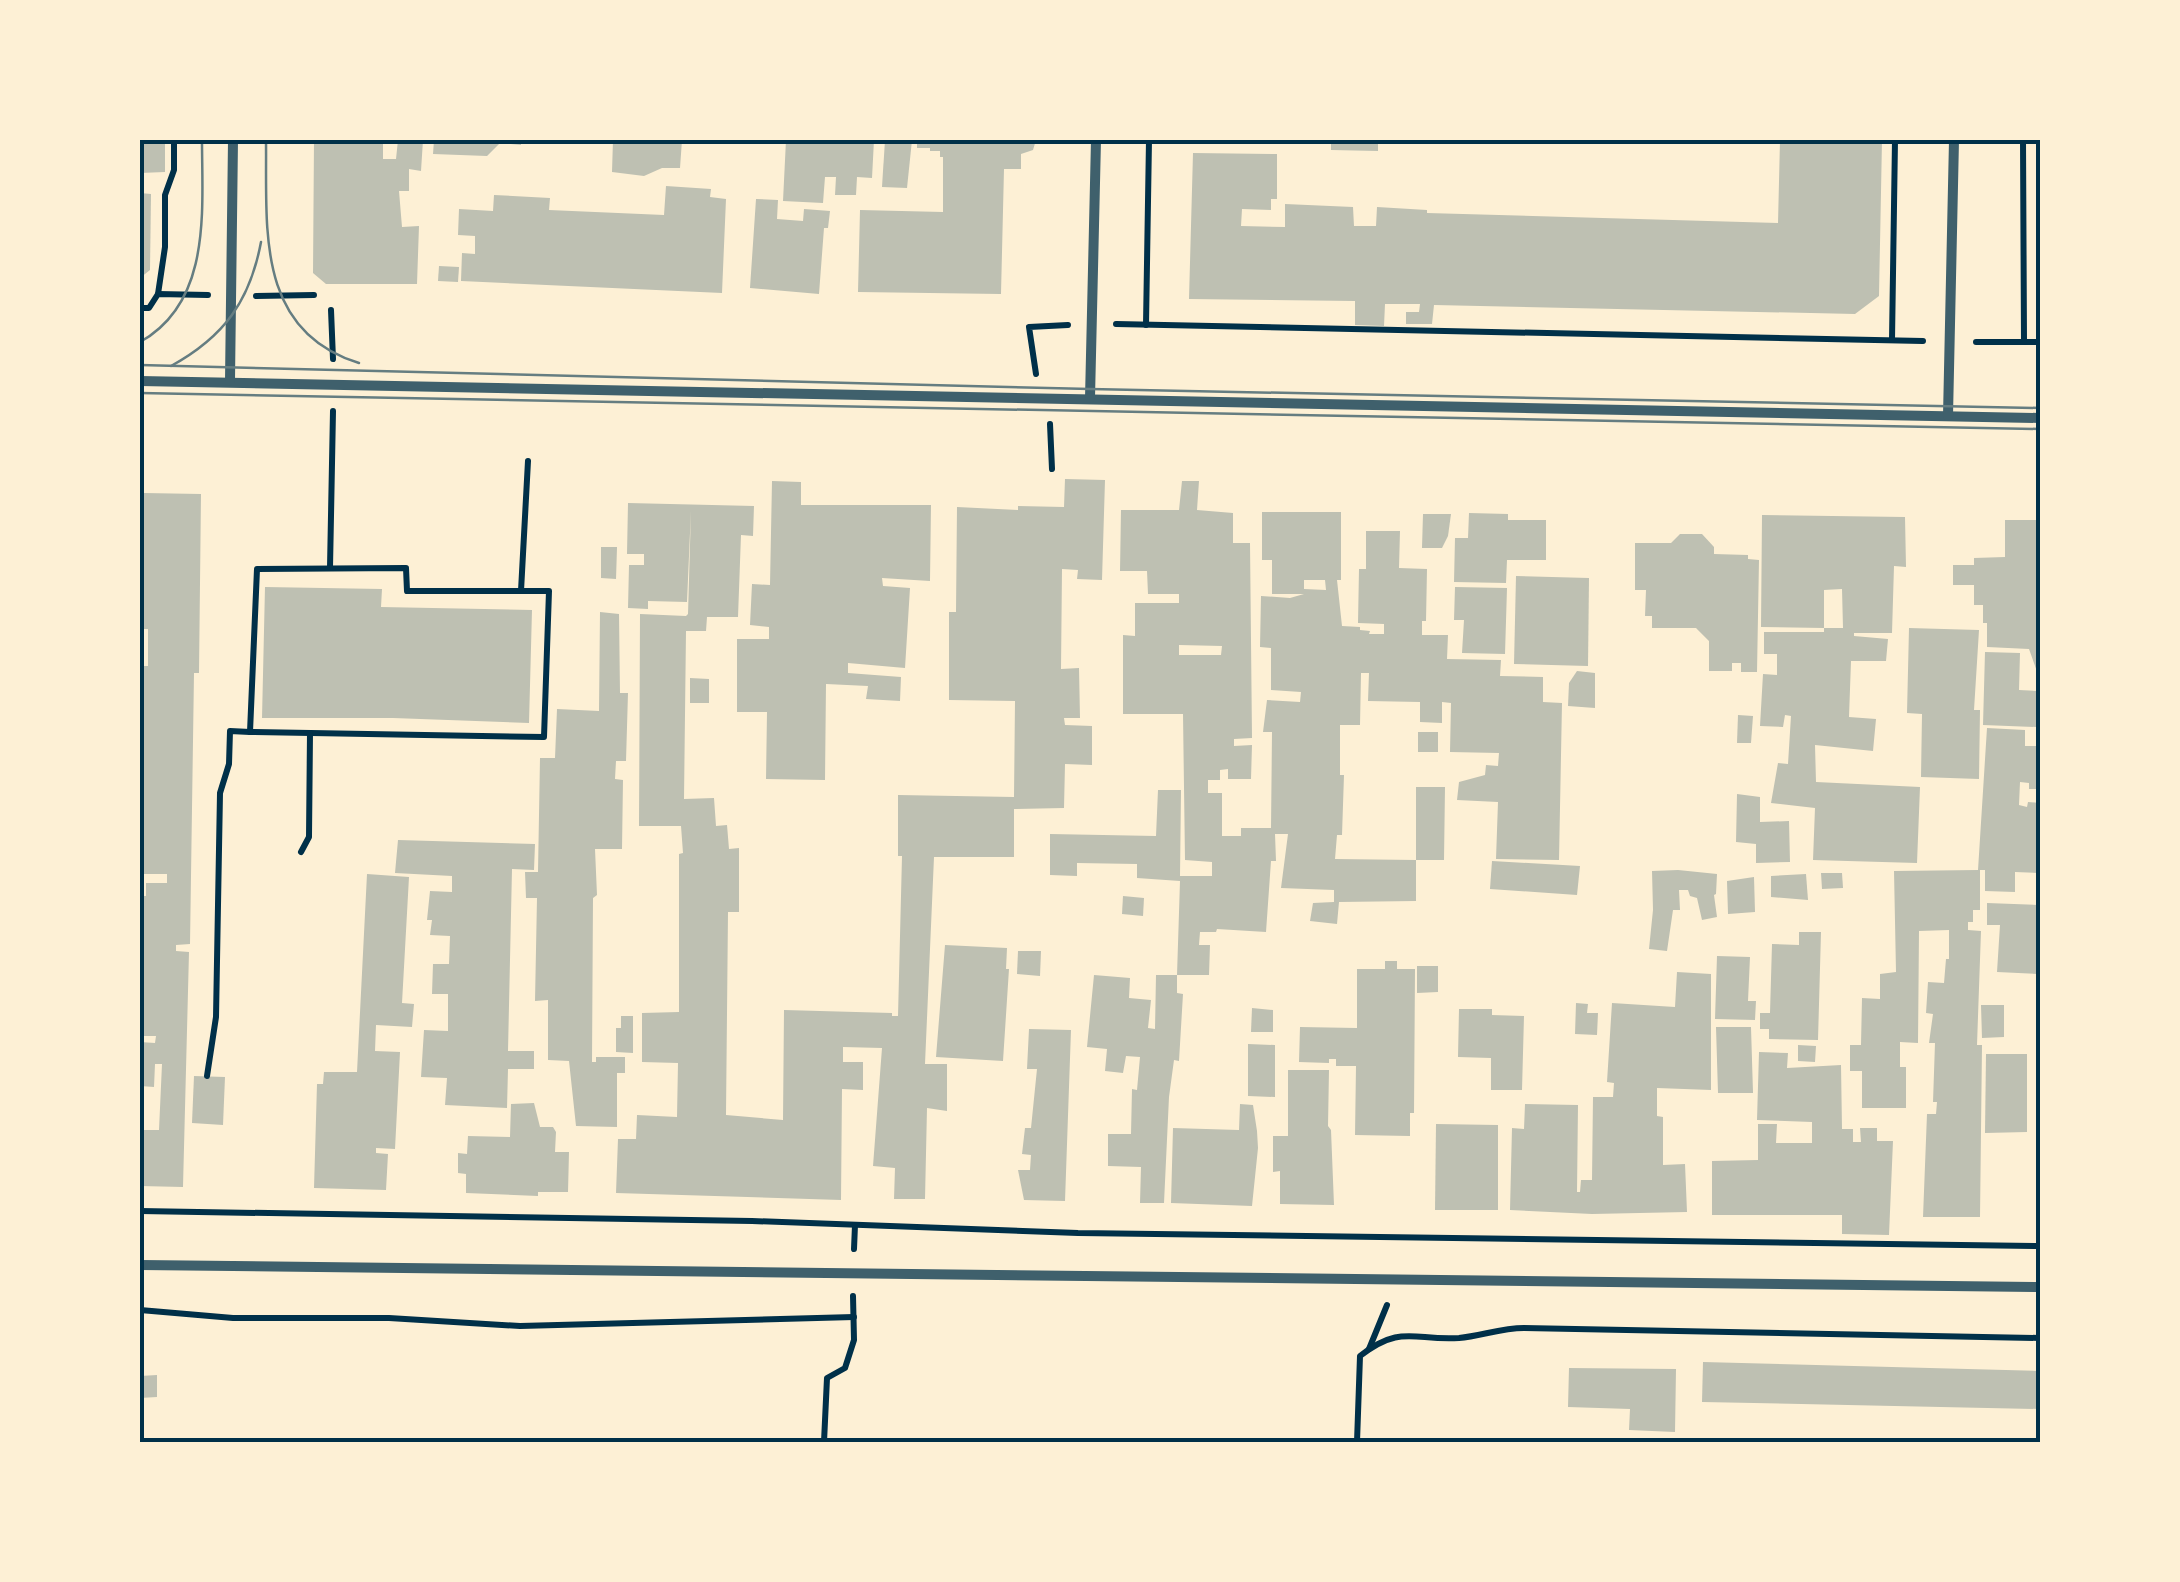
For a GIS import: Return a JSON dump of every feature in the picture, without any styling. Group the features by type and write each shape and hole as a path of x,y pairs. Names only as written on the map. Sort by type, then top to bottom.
{"street":[{"path":"230,381 233,140"},
{"path":"1090,398 1096,140"},
{"path":"1948,416 1954,140"},
{"path":"140,381 2040,418"},
{"path":"140,1264 2040,1287"}],"path":[{"path":"158,294 165,247 165,195 174,170 174,140"},
{"path":"1146,326 1149,140"},
{"path":"1892,340 1895,140"},
{"path":"2022,140 2024,342"},
{"path":"330,568 331,310"},
{"path":"1028,327 1092,324 2040,342"},
{"path":"521,591 528,461"},
{"path":"208,1076 216,1017 220,793 230,764 230,731 250,732 544,737 548,591 408,591 406,568 257,569 250,732"},
{"path":"301,852 309,837 310,733"},
{"path":"140,1212 752,1221 1078,1232 2040,1246"},
{"path":"824,1442 827,1378 845,1368 854,1340 855,1225"},
{"path":"140,1310 233,1318 390,1318 520,1326 854,1317"},
{"path":"1358,1442 1360,1356 1382,1339 1420,1334 1459,1338 1512,1328 2040,1338"}],"building":[{"path":"140,140 165,140 165,172 140,173"},
{"path":"314,140 383,140 383,159 396,159 398,140 423,140 421,171 409,169 409,191 399,191 402,227 419,226 417,284 326,284 313,273"},
{"path":"434,140 521,140 521,145 500,143 487,156 433,154"},
{"path":"613,140 682,140 680,168 662,168 644,176 612,172"},
{"path":"786,140 874,140 872,178 857,177 856,195 835,195 836,177 825,177 823,203 783,201"},
{"path":"885,140 912,140 907,188 882,187"},
{"path":"917,140 1036,140 1033,150 1021,154 1021,169 1004,169 1001,294 858,292 860,210 943,212 943,157 940,151 917,148"},
{"path":"1331,140 1378,140 1378,151 1331,150"},
{"path":"1780,140 1882,140 1879,296 1855,314 1434,305 1432,324 1406,324 1406,312 1419,312 1420,304 1385,304 1384,326 1355,325 1355,301 1189,299 1193,153 1277,154 1277,199 1271,199 1271,210 1242,209 1241,226 1285,227 1285,204 1353,207 1354,226 1376,226 1377,207 1427,213 1778,223"},
{"path":"666,186 711,189 710,197 726,199 722,293 461,281 462,253 475,254 475,236 458,235 459,209 493,211 494,195 550,198 549,210 664,215"},
{"path":"140,193 151,194 150,270 140,278"},
{"path":"756,199 778,200 777,219 803,221 804,209 830,211 828,228 824,228 819,294 750,288"},
{"path":"439,266 459,267 458,282 438,281"},
{"path":"1065,479 1105,480 1102,580 1077,579 1078,570 1062,569 1061,669 1079,668 1080,718 1064,718 1065,725 1092,726 1092,765 1065,764 1064,808 1014,809 1014,857 934,857 925,1064 947,1064 947,1111 927,1108 925,1199 894,1199 895,1168 873,1166 882,1048 843,1047 843,1062 863,1062 863,1090 842,1089 841,1200 616,1193 618,1139 636,1139 637,1115 677,1117 678,1063 642,1062 642,1013 679,1012 679,854 683,853 681,826 639,826 640,614 688,614 691,510 687,602 648,601 648,609 628,608 629,565 644,565 644,554 627,554 628,503 754,506 753,536 741,535 738,617 707,617 706,631 686,631 684,799 714,798 716,826 727,825 729,849 739,848 739,912 728,912 726,1115 783,1120 784,1010 898,1016 902,856 898,856 898,795 1014,797 1015,701 949,700 949,612 956,612 957,507 1064,507"},
{"path":"772,481 801,482 801,505 931,505 930,581 882,578 883,586 910,588 905,668 848,663 848,673 901,677 900,701 866,699 868,686 826,684 825,780 766,779 767,712 737,712 737,639 769,639 769,627 750,625 752,584 770,585"},
{"path":"1182,481 1199,481 1197,510 1233,513 1233,543 1250,543 1252,738 1234,739 1234,746 1252,745 1251,779 1228,779 1228,769 1220,770 1220,780 1208,780 1208,793 1222,793 1222,836 1241,836 1241,828 1271,828 1272,732 1263,732 1267,700 1300,702 1301,692 1271,690 1271,648 1260,647 1261,596 1290,598 1304,594 1272,594 1272,560 1262,560 1262,512 1341,512 1341,580 1337,580 1342,626 1384,634 1384,624 1358,623 1359,569 1366,569 1366,531 1400,531 1399,568 1427,569 1422,635 1448,635 1447,659 1501,660 1500,676 1543,677 1543,702 1562,703 1559,860 1496,859 1498,802 1457,800 1459,782 1485,775 1486,765 1498,766 1499,753 1450,752 1451,703 1442,702 1442,723 1420,722 1420,702 1368,701 1369,673 1361,673 1360,725 1340,725 1340,775 1344,775 1342,835 1337,835 1335,859 1416,860 1416,901 1339,902 1337,924 1310,921 1313,903 1334,902 1334,890 1281,888 1288,834 1275,834 1276,861 1271,861 1266,932 1200,932 1199,945 1210,945 1209,975 1177,975 1180,881 1137,878 1137,864 1077,863 1077,876 1050,875 1050,834 1156,836 1158,790 1181,790 1180,876 1212,876 1212,862 1185,860 1183,714 1123,714 1123,635 1135,636 1135,603 1179,603 1179,594 1148,594 1147,571 1120,571 1121,510 1179,510","holes":["1304,580 1325,580 1326,590 1304,589","1179,645 1222,646 1221,655 1179,655"]},
{"path":"144,493 201,494 190,944 176,945 176,951 189,952 183,1187 140,1186 140,1130 159,1130 162,1064 155,1064 154,1087 140,1086 140,1042 155,1043 156,1036 140,1036 140,896 146,896 146,883 167,883 167,874 140,874 140,666 148,666 148,629 143,629"},
{"path":"1469,513 1508,514 1508,520 1546,520 1546,560 1507,560 1506,583 1454,582 1455,538 1468,538"},
{"path":"1423,514 1451,514 1442,548 1422,548"},
{"path":"1762,515 1905,517 1906,567 1894,566 1892,633 1854,633 1888,639 1886,661 1851,661 1849,717 1876,719 1873,751 1815,745 1816,782 1920,787 1917,863 1813,860 1815,808 1771,803 1778,763 1788,764 1791,716 1785,715 1783,727 1760,726 1763,674 1777,675 1777,654 1764,654 1764,632 1824,632 1824,628 1761,627","holes":["1842,589 1843,628 1824,628 1824,590"]},
{"path":"2005,520 2040,520 2040,680 2029,649 1987,647 1987,623 1983,623 1983,605 1974,605 1974,585 1953,585 1953,565 1974,565 1974,558 2005,557"},
{"path":"1680,534 1702,534 1714,547 1714,554 1748,555 1748,559 1759,560 1757,672 1741,672 1741,663 1732,663 1732,671 1709,671 1709,641 1696,628 1652,628 1652,616 1645,616 1646,590 1635,590 1635,543 1671,543"},
{"path":"601,547 617,547 616,579 601,578"},
{"path":"1516,576 1589,578 1588,666 1514,664"},
{"path":"265,587 382,589 381,607 532,610 529,723 262,718"},
{"path":"1455,587 1507,588 1505,654 1462,653 1464,620 1454,620"},
{"path":"600,612 619,614 620,693 628,693 626,761 616,761 615,779 623,780 622,849 595,849 597,895 593,898 592,1062 596,1062 596,1057 625,1057 625,1073 617,1073 617,1127 576,1126 569,1061 548,1060 548,1000 535,1001 537,898 526,898 525,872 538,872 540,758 555,758 557,709 599,711"},
{"path":"1909,628 1979,630 1974,710 1980,710 1979,779 1921,777 1922,714 1907,713"},
{"path":"1985,652 2020,653 2019,690 2039,691 2037,727 1983,725"},
{"path":"1577,671 1595,673 1595,708 1568,706 1569,683"},
{"path":"690,678 709,679 709,703 690,703"},
{"path":"1738,715 1753,716 1751,743 1737,743"},
{"path":"1987,728 2025,730 2025,746 2040,746 2040,789 2029,789 2029,783 2020,782 2019,805 2040,803 2040,873 2015,872 2015,892 1985,891 1985,870 1980,870 1980,910 1973,910 1968,930 1981,931 1977,1045 1982,1045 1980,1217 1923,1217 1927,1114 1936,1114 1937,1102 1933,1102 1935,1043 1929,1043 1933,1014 1926,1013 1928,982 1944,983 1949,930 1919,931 1918,1043 1900,1042 1900,1067 1906,1067 1906,1108 1862,1108 1862,1071 1850,1071 1850,1045 1861,1045 1862,998 1880,999 1880,974 1896,972 1894,871 1978,870"},
{"path":"1418,732 1438,732 1438,752 1418,752"},
{"path":"1416,787 1445,787 1444,860 1416,860"},
{"path":"1737,794 1760,797 1760,822 1789,821 1790,862 1756,863 1756,844 1736,842"},
{"path":"398,840 535,844 534,870 512,869 508,1051 534,1051 534,1069 508,1069 507,1108 445,1105 447,1078 421,1077 424,1030 448,1031 448,994 432,994 433,964 449,964 450,936 430,935 432,920 427,920 430,891 452,892 452,876 395,873"},
{"path":"1492,861 1580,866 1577,895 1490,889"},
{"path":"1652,871 1717,874 1717,917 1702,920 1697,898 1690,896 1688,890 1679,890 1680,910 1673,910 1667,951 1649,949"},
{"path":"1821,873 1842,873 1843,888 1822,889"},
{"path":"367,874 409,877 402,1003 414,1004 412,1027 376,1025 375,1051 400,1052 395,1149 376,1148 376,1153 388,1154 386,1190 314,1188 317,1084 323,1084 324,1072 357,1072"},
{"path":"1806,874 1808,900 1771,897 1771,876"},
{"path":"1754,877 1755,912 1728,914 1727,881"},
{"path":"1123,896 1144,898 1143,916 1122,914"},
{"path":"1987,903 2040,905 2038,974 1997,972 2000,925 1987,925"},
{"path":"1799,932 1821,932 1818,1040 1769,1039 1769,1029 1760,1029 1760,1013 1770,1013 1772,944 1799,945"},
{"path":"945,945 1007,948 1003,1061 936,1057"},
{"path":"1018,951 1041,951 1040,976 1017,974"},
{"path":"1717,956 1750,957 1748,1001 1756,1001 1755,1020 1715,1019"},
{"path":"1385,961 1397,961 1397,969 1415,969 1414,1113 1410,1113 1410,1136 1355,1135 1356,1066 1336,1066 1336,1059 1329,1059 1329,1063 1299,1062 1300,1027 1357,1028 1357,969 1385,969"},
{"path":"1417,966 1438,966 1438,992 1417,993"},
{"path":"1677,972 1711,974 1711,1090 1657,1088 1657,1116 1663,1117 1663,1165 1685,1164 1687,1212 1592,1214 1510,1210 1512,1128 1524,1129 1525,1104 1578,1105 1577,1192 1581,1180 1592,1180 1593,1097 1613,1097 1614,1083 1607,1082 1612,1003 1675,1007"},
{"path":"1094,975 1130,978 1129,998 1151,1000 1148,1028 1155,1029 1156,975 1177,975 1177,993 1183,994 1179,1061 1174,1060 1169,1097 1164,1203 1140,1203 1141,1167 1108,1166 1108,1134 1131,1134 1132,1089 1137,1090 1140,1057 1126,1056 1123,1073 1105,1071 1107,1049 1087,1047"},
{"path":"1576,1003 1588,1004 1587,1013 1598,1013 1597,1035 1575,1034"},
{"path":"1981,1005 2004,1005 2004,1037 1982,1038"},
{"path":"1252,1008 1273,1010 1273,1032 1251,1032"},
{"path":"1459,1009 1492,1009 1492,1015 1524,1016 1522,1090 1491,1090 1491,1058 1458,1057"},
{"path":"621,1016 633,1016 633,1053 616,1052 616,1028 621,1028"},
{"path":"1716,1027 1751,1027 1753,1093 1718,1093"},
{"path":"1029,1029 1071,1030 1065,1201 1024,1200 1018,1170 1030,1170 1031,1155 1022,1154 1025,1128 1031,1128 1037,1069 1027,1069"},
{"path":"1248,1044 1275,1045 1275,1097 1248,1096"},
{"path":"1798,1045 1816,1046 1815,1062 1798,1061"},
{"path":"1759,1052 1788,1053 1787,1068 1841,1065 1842,1129 1853,1129 1853,1142 1861,1142 1860,1128 1877,1128 1877,1141 1893,1141 1889,1235 1842,1234 1842,1215 1712,1215 1712,1161 1758,1160 1758,1124 1777,1124 1776,1143 1812,1143 1812,1122 1757,1120"},
{"path":"1986,1054 2027,1054 2027,1132 1985,1133"},
{"path":"1288,1070 1329,1070 1328,1126 1334,1205 1280,1204 1280,1171 1273,1172 1273,1136 1288,1136"},
{"path":"194,1076 225,1077 223,1125 192,1123"},
{"path":"534,1103 540,1127 553,1127 556,1132 555,1152 569,1152 568,1192 538,1192 538,1196 466,1193 466,1174 458,1173 458,1153 467,1154 468,1136 510,1137 511,1104"},
{"path":"1240,1104 1253,1105 1257,1131 1252,1206 1171,1203 1173,1128 1239,1130"},
{"path":"1436,1124 1498,1125 1498,1210 1435,1210"},
{"path":"1703,1362 2040,1371 2040,1409 1702,1402"},
{"path":"1569,1368 1676,1369 1675,1432 1629,1430 1630,1409 1568,1407"},
{"path":"157,1375 157,1397 140,1398 140,1376"}],"tram line":[{"path":"140,342 163,325 180,303 191,279 201,224 202,140"},
{"path":"266,140 268,241 284,302 301,327 325,348 359,363"},
{"path":"171,366 206,343 232,315 250,282 261,242"},
{"path":"140,365 2040,408"},
{"path":"140,393 2040,429"}]}
